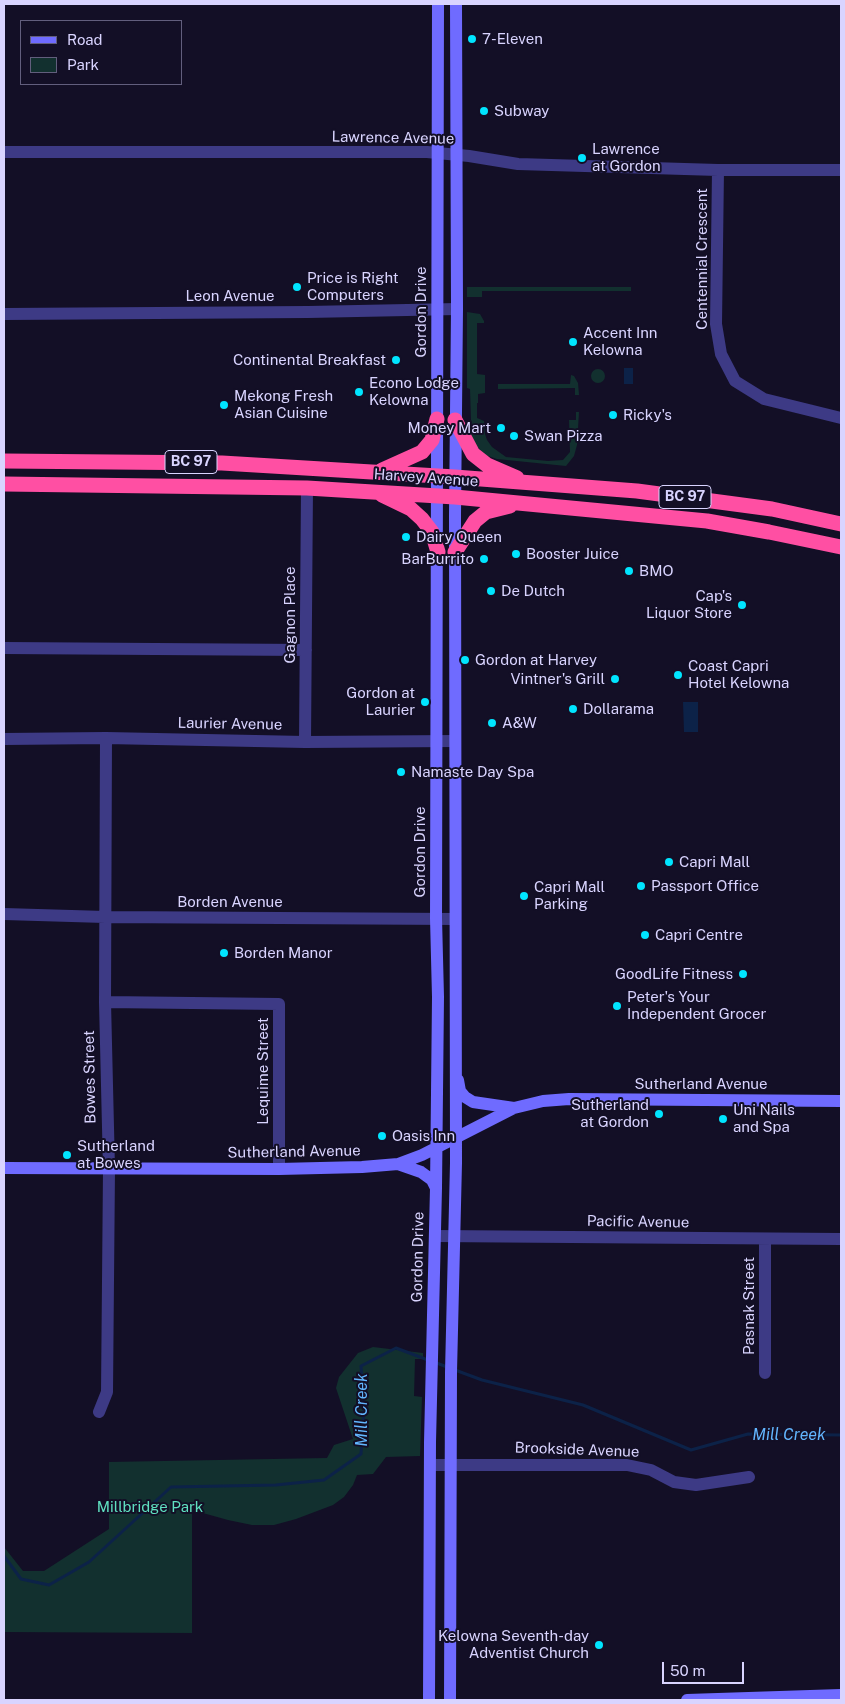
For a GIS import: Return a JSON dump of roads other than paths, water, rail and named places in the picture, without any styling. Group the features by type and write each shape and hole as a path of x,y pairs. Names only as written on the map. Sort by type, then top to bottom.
{"highway":[{"path":"378,471 422,452 432,440 438,418"},
{"path":"455,420 473,454 487,465 528,482"},
{"name":"Harvey Avenue","path":"4,461 177,462 378,471 528,482 638,491 712,500 841,524"},
{"name":"Harvey Avenue","path":"4,484 307,488 455,497 708,521 841,547"},
{"path":"376,492 411,510 422,519 432,532 438,552"},
{"path":"455,552 475,521 486,512 524,503"},
{"path":"826,544 841,559"}],"main road":[{"name":"Gordon Drive","path":"429,1700 430,1464 438,997 436,918 436,635 438,552 438,4"},
{"path":"450,1700 450,1464 456,1137 456,4"},
{"path":"456,1072 460,1091 473,1102 514,1108"},
{"name":"Sutherland Avenue","path":"4,1168 362,1168 398,1164 436,1148 514,1108 533,1102 553,1100 841,1101"},
{"path":"398,1164 422,1172 432,1180 436,1188"},
{"path":"687,1700 772,1699 841,1695"}],"street":[{"name":"Lawrence Avenue","path":"4,152 438,153 518,164 718,170 841,170"},
{"name":"Centennial Crescent","path":"718,170 716,324 722,354 735,382 764,399 841,418"},
{"name":"Leon Avenue","path":"4,314 457,309"},
{"name":"Gagnon Place","path":"305,742 307,488"},
{"path":"4,648 306,650"},
{"name":"Laurier Avenue","path":"4,739 106,738 305,742 455,741"},
{"name":"Bowes Street","path":"99,1412 107,1392 109,1169 105,1002 106,738"},
{"name":"Borden Avenue","path":"4,914 105,917 456,919"},
{"name":"Lequime Street","path":"105,1002 279,1004 279,1169"},
{"name":"Pacific Avenue","path":"435,1236 841,1239"},
{"name":"Pasnak Street","path":"766,1239 766,1373"},
{"name":"Brookside Avenue","path":"430,1464 627,1465 652,1470 674,1482 696,1485 749,1477"}],"water":[{"path":"624,368 633,368 633,384 624,384"},
{"path":"683,702 698,702 698,732 684,732"}],"waterway":[{"name":"Mill Creek","path":"4,1556 21,1579 49,1585 89,1562 171,1487 276,1485 324,1480 361,1454 364,1409 361,1366 396,1348 428,1360"},
{"name":"Mill Creek","path":"434,1362 447,1367"},
{"name":"Mill Creek","path":"455,1370 482,1380 583,1405 691,1450 748,1434 841,1435"}],"place":[{"name":"7-Eleven","path":"472,39"},
{"name":"Subway","path":"484,111"},
{"name":"Lawrence at Gordon","path":"582,158"},
{"name":"Price is Right Computers","path":"297,287"},
{"name":"Accent Inn Kelowna","path":"573,342"},
{"name":"Continental Breakfast","path":"396,360"},
{"name":"Econo Lodge Kelowna","path":"359,392"},
{"name":"Mekong Fresh Asian Cuisine","path":"224,405"},
{"name":"Ricky's","path":"613,415"},
{"name":"Money Mart","path":"501,428"},
{"name":"Swan Pizza","path":"514,436"},
{"name":"Dairy Queen","path":"406,537"},
{"name":"Booster Juice","path":"516,554"},
{"name":"BarBurrito","path":"484,559"},
{"name":"BMO","path":"629,571"},
{"name":"De Dutch","path":"491,591"},
{"name":"Cap's Liquor Store","path":"742,605"},
{"name":"Gordon at Harvey","path":"465,660"},
{"name":"Coast Capri Hotel Kelowna","path":"678,675"},
{"name":"Vintner's Grill","path":"615,679"},
{"name":"Gordon at Laurier","path":"425,702"},
{"name":"Dollarama","path":"573,709"},
{"name":"A&W","path":"492,723"},
{"name":"Namaste Day Spa","path":"401,772"},
{"name":"Capri Mall","path":"669,862"},
{"name":"Passport Office","path":"641,886"},
{"name":"Capri Mall Parking","path":"524,896"},
{"name":"Capri Centre","path":"645,935"},
{"name":"Borden Manor","path":"224,953"},
{"name":"GoodLife Fitness","path":"743,974"},
{"name":"Peter's Your Independent Grocer","path":"617,1006"},
{"name":"Sutherland at Gordon","path":"659,1114"},
{"name":"Uni Nails and Spa","path":"723,1119"},
{"name":"Oasis Inn","path":"382,1136"},
{"name":"Sutherland at Bowes","path":"67,1155"},
{"name":"Kelowna Seventh-day Adventist Church","path":"599,1645"}],"park label":[{"name":"Millbridge Park","path":"150,1507"}]}
